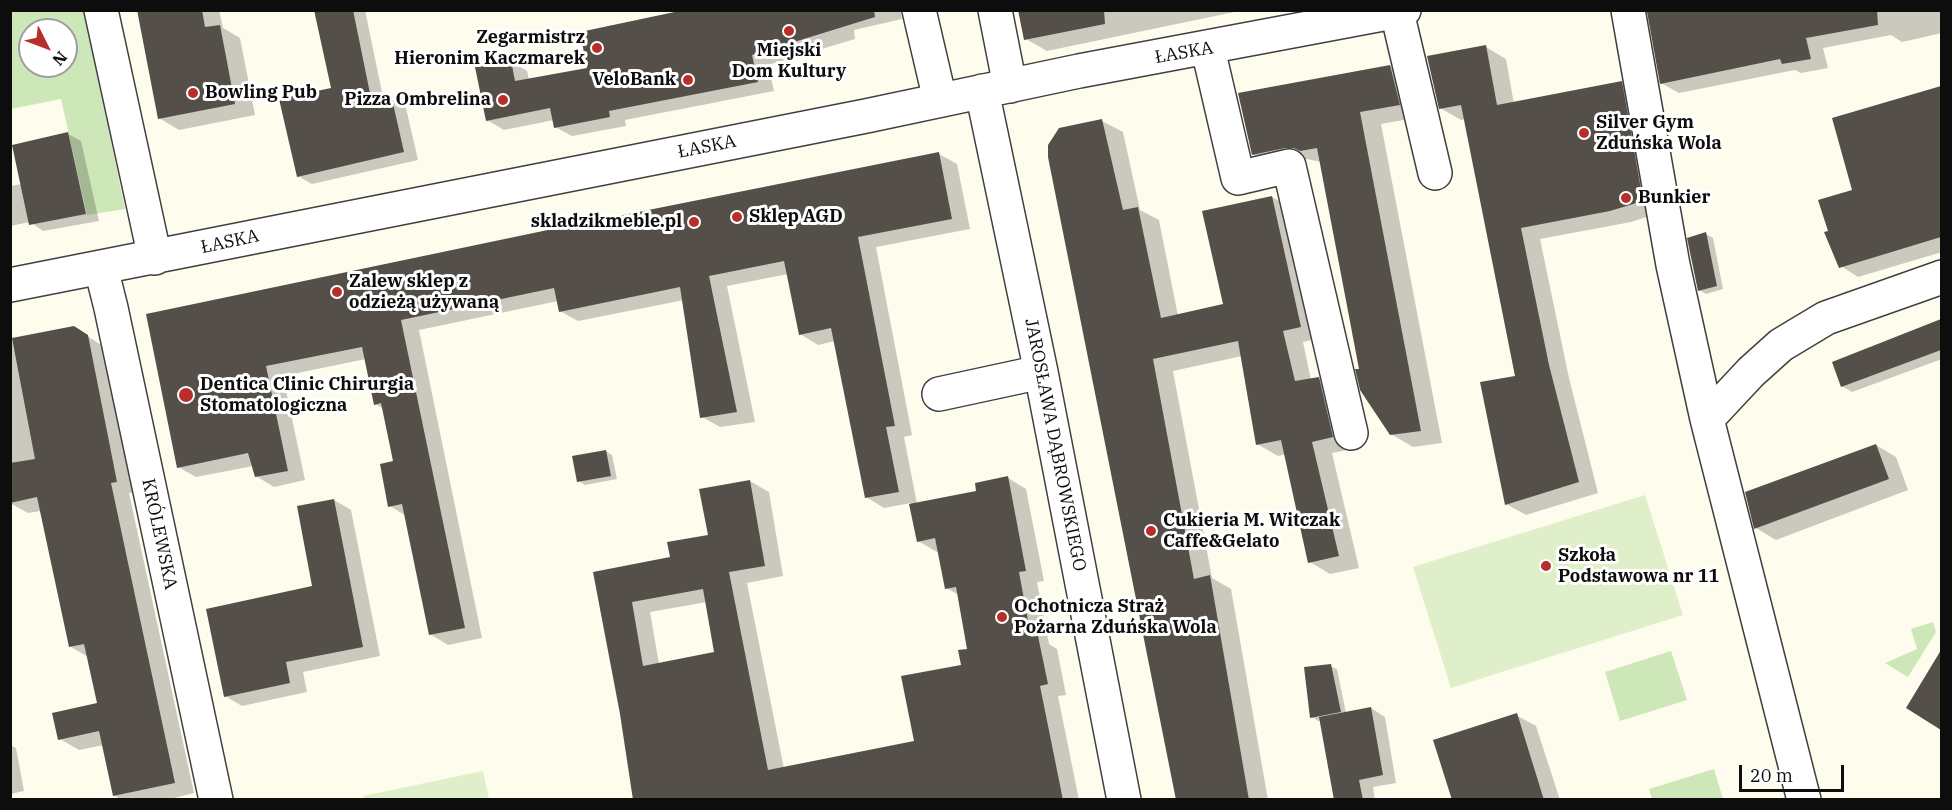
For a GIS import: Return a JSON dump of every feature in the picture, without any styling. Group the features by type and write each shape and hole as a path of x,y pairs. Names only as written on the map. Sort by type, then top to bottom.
{"street":[{"path":"101,10 155,258"},
{"path":"919,10 940,100"},
{"name":"JAROSŁAWA DĄBROWSKIEGO","path":"995,10 996,88 1041,372 1124,800"},
{"path":"1628,10 1673,265 1707,419 1804,800"},
{"path":"1400,11 1435,173"},
{"name":"ŁASKA","path":"10,285 155,258 996,88 1400,11"},
{"path":"1208,48 1238,178 1289,166 1351,433"},
{"name":"KRÓLEWSKA","path":"101,268 216,800"},
{"path":"1707,419 1751,372 1781,345 1826,318 1941,277"},
{"path":"939,394 1041,372"}],"green space":[{"path":"11,10 84,11 125,209 87,215 61,99 11,109"},
{"path":"1645,495 1683,615 1451,688 1413,567"},
{"path":"1933,622 1936,632 1908,677 1885,663 1917,649 1911,629"},
{"path":"1671,651 1687,700 1620,721 1605,672"},
{"path":"1714,769 1723,799 1652,799 1649,789"},
{"path":"483,771 489,799 364,799 363,796"}],"building":[{"path":"137,10 202,10 205,27 220,25 235,104 158,119"},
{"path":"314,10 353,10 372,103 392,99 404,152 297,177 279,99 331,88"},
{"path":"684,10 874,10 875,17 752,55 758,82 609,111 610,117 554,128 550,108 486,121 475,67 511,60 515,81 587,68 580,32"},
{"path":"1018,10 1104,10 1105,24 1024,40"},
{"path":"1656,10 1877,10 1878,25 1806,38 1811,59 1782,64 1780,59 1660,84 1647,12"},
{"path":"1486,45 1497,105 1622,81 1643,201 1610,211 1521,228 1549,365 1579,482 1505,505 1480,382 1515,376 1461,105 1439,109 1427,56"},
{"path":"1390,65 1400,105 1360,112 1421,431 1390,435 1360,390 1355,369 1359,369 1317,148 1300,151 1285,148 1252,155 1238,93"},
{"path":"1941,86 1941,237 1839,268 1824,232 1828,231 1818,200 1852,190 1832,118"},
{"path":"1102,119 1123,210 1138,207 1161,318 1223,304 1202,211 1272,196 1301,327 1283,331 1295,381 1319,377 1333,437 1312,442 1339,556 1308,563 1281,440 1256,445 1238,341 1153,359 1194,579 1210,575 1249,800 1176,800 1048,157 1048,145 1059,128"},
{"path":"68,132 86,214 29,225 12,145"},
{"path":"939,152 952,219 858,237 895,426 886,427 899,492 865,498 831,328 799,335 784,261 709,276 737,412 700,418 680,287 559,312 554,288 401,320 465,628 429,635 402,504 388,507 380,464 393,461 381,403 374,405 362,347 266,366 288,471 255,477 248,453 177,468 146,314 543,231"},
{"path":"1706,232 1717,286 1698,291 1687,238"},
{"path":"1941,319 1941,350 1841,387 1832,362"},
{"path":"74,326 88,335 117,482 111,483 175,783 113,796 99,731 58,740 52,713 97,703 84,644 69,647 37,497 10,503 10,463 35,459 12,338"},
{"path":"1876,444 1889,479 1754,529 1745,492"},
{"path":"606,450 611,476 577,482 572,456"},
{"path":"1008,476 1026,571 1019,572 1031,637 1038,636 1048,684 1040,686 1063,800 633,800 620,714 593,572 670,557 667,542 708,535 699,489 750,480 765,566 729,572 768,770 914,741 901,676 961,665 958,650 967,649 956,587 945,589 935,538 917,542 909,504 976,491 975,483","holes":["703,589 714,652 643,666 632,602"]},
{"path":"334,499 363,647 286,662 290,683 224,697 206,609 312,586 297,506"},
{"path":"1941,650 1941,730 1906,708"},
{"path":"1331,664 1341,712 1310,718 1304,667"},
{"path":"1371,707 1383,775 1359,780 1363,800 1334,800 1319,717"},
{"path":"1517,713 1544,800 1452,800 1433,740"}],"place":[{"name":"Miejski Dom Kultury","path":"789,31"},
{"name":"Zegarmistrz Hieronim Kaczmarek","path":"597,48"},
{"name":"VeloBank","path":"688,80"},
{"name":"Bowling Pub","path":"193,93"},
{"name":"Pizza Ombrelina","path":"503,100"},
{"name":"Silver Gym Zduńska Wola","path":"1584,133"},
{"name":"Bunkier","path":"1626,198"},
{"name":"Sklep AGD","path":"737,217"},
{"name":"skladzikmeble.pl","path":"694,222"},
{"name":"Zalew sklep z odzieżą używaną","path":"337,292"},
{"name":"Dentica Clinic Chirurgia Stomatologiczna","path":"186,395"},
{"name":"Cukieria M. Witczak Caffe&Gelato","path":"1151,531"},
{"name":"Szkoła Podstawowa nr 11","path":"1546,566"},
{"name":"Ochotnicza Straż Pożarna Zduńska Wola","path":"1002,617"}]}
